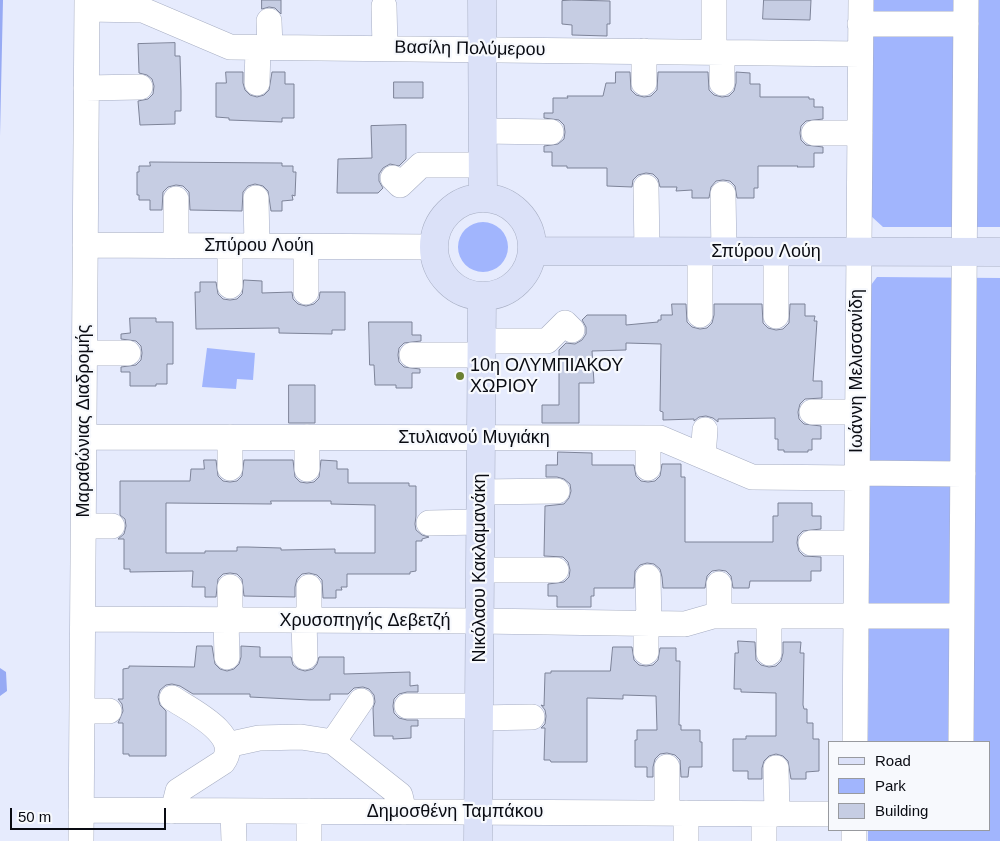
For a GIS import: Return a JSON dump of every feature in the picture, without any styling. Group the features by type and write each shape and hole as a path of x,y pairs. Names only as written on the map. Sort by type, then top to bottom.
{"street":[{"path":"482,0 483,198"},
{"path":"714,0 722,84"},
{"name":"Ιωάννη Μελισσανίδη","path":"855,741 861,0"},
{"path":"961,741 966,0"},
{"name":"Βασίλη Πολύμερου","path":"87,4 142,10 230,47 860,54"},
{"name":"Μαραθώνιας Διαδρομής","path":"81,841 87,4"},
{"path":"384,6 385,48"},
{"path":"257,83 269,21"},
{"path":"860,24 966,24"},
{"path":"644,51 644,83"},
{"path":"86,88 140,87"},
{"path":"482,131 551,132"},
{"path":"814,133 860,133"},
{"path":"393,178 400,185 421,165 482,165"},
{"path":"646,187 647,252"},
{"path":"700,315 723,194"},
{"path":"256,198 257,246"},
{"path":"483,198 504,202 520,215 530,233 532,252 526,269 516,283 502,292 482,296 470,294 456,288 444,278 436,264 433,247 442,219 454,207 468,200 483,198"},
{"path":"176,199 176,246"},
{"name":"Σπύρου Λούη","path":"85,245 433,247"},
{"path":"230,246 230,286"},
{"path":"306,247 306,292"},
{"name":"Σπύρου Λούη","path":"532,252 1000,252"},
{"path":"776,252 776,316"},
{"name":"Νικόλαου Κακλαμανάκη","path":"478,841 482,296"},
{"path":"412,355 547,341 565,323 572,330"},
{"path":"84,353 128,353"},
{"path":"812,412 857,412"},
{"path":"703,456 705,430"},
{"name":"Στυλιανού Μυγιάκη","path":"84,437 660,438 752,476 963,474"},
{"path":"230,437 230,468"},
{"path":"307,437 307,469"},
{"path":"648,438 648,468"},
{"path":"480,492 557,491"},
{"path":"429,523 480,522"},
{"path":"84,526 112,526"},
{"path":"811,543 856,543"},
{"path":"480,570 556,570"},
{"path":"646,652 648,576"},
{"path":"719,584 719,615"},
{"path":"227,657 230,587"},
{"path":"305,657 309,587"},
{"name":"Χρυσοπηγής Δεβετζή","path":"83,619 685,624 719,615 962,616"},
{"path":"769,616 769,653"},
{"path":"172,698 221,732 227,745 227,756 223,762 178,791 173,811"},
{"path":"333,742 361,701"},
{"path":"407,706 532,717"},
{"path":"82,711 109,711"},
{"path":"227,745 259,738 302,737 333,742 400,795 404,812"},
{"path":"667,767 677,813 686,841"},
{"path":"764,841 770,814 776,768"},
{"name":"Δημοσθένη Ταμπάκου","path":"81,810 828,814"},
{"path":"233,811 234,841"},
{"path":"309,811 309,841"}],"green space":[{"path":"873,0 1000,0 1000,227 883,227 871,216"},
{"path":"483,222 492,224 503,233 508,247 506,256 497,267 483,272 474,270 463,261 458,247 460,238 469,227"},
{"path":"877,277 1000,278 1000,841 868,841 868,831 990,831 990,741 868,741 871,285"},
{"path":"207,348 255,353 253,380 237,379 236,389 202,387"}],"shaded area":[{"path":"0,0 3,0 0,136"},
{"path":"0,668 6,672 7,691 0,696"}],"building":[{"path":"262,0 281,0 281,14 275,8 262,9"},
{"path":"764,0 811,0 810,20 763,19"},
{"path":"562,1 610,1 610,24 607,24 607,36 572,35 572,25 562,24"},
{"path":"175,43 175,56 180,56 181,111 175,111 175,124 140,125 138,101 148,99 153,94 154,86 152,79 147,75 139,73 138,44"},
{"path":"226,72 243,72 245,90 250,95 257,97 264,95 269,90 272,72 285,72 285,84 294,84 294,118 282,118 282,122 229,120 229,118 216,117 216,83 226,83"},
{"path":"616,72 630,72 631,90 636,95 644,97 651,96 657,90 658,72 708,72 709,90 714,95 722,97 729,96 734,91 736,72 750,73 750,84 760,84 760,97 809,97 809,99 814,99 814,107 823,107 823,119 806,121 801,126 800,133 801,140 806,145 823,147 823,153 814,153 814,167 758,166 758,188 754,188 754,198 737,198 735,186 730,181 716,181 711,187 709,198 692,198 692,190 676,191 677,187 660,187 658,179 653,174 638,175 633,180 632,187 607,186 607,168 552,166 552,152 544,152 544,146 558,144 564,139 565,132 564,125 559,120 544,118 544,113 553,113 553,98 603,96 606,83 615,83"},
{"path":"394,82 423,82 423,98 394,98"},
{"path":"406,125 406,159 399,166 390,164 383,168 379,174 379,181 383,188 378,193 337,193 338,159 372,158 371,126"},
{"path":"150,162 282,163 282,166 293,166 293,172 296,172 295,196 292,195 293,200 282,201 282,211 271,211 268,191 263,186 255,184 248,186 243,192 242,211 190,210 189,192 183,186 176,185 168,187 163,192 162,210 150,210 150,200 139,200 139,195 137,195 137,172 139,172 139,166 150,166"},
{"path":"244,280 262,281 262,293 292,292 293,299 298,304 306,306 314,304 319,299 320,292 345,292 345,330 332,330 332,334 279,333 279,328 196,329 195,292 200,292 200,282 216,282 218,294 223,299 230,300 237,299 242,294"},
{"path":"672,304 686,304 687,322 692,327 700,329 707,328 712,323 714,304 762,304 763,323 768,328 776,330 783,329 789,323 790,304 805,304 805,316 815,316 814,321 817,321 813,381 822,381 822,398 805,399 800,404 798,412 799,419 804,424 821,426 821,439 812,439 812,450 808,450 808,452 784,452 784,450 778,450 778,439 775,439 775,418 718,419 718,422 706,416 699,417 694,421 694,419 663,420 663,412 660,411 661,344 626,343 626,350 592,351 594,383 579,383 579,423 542,423 542,405 559,405 559,350 566,343 575,344 582,340 586,334 586,327 582,320 587,315 626,315 626,325 658,322 658,320 661,320 661,315 672,315"},
{"path":"130,318 156,318 156,322 173,322 173,364 167,364 167,384 130,386 130,372 121,372 121,367 136,365 141,360 141,346 136,341 121,339 121,334 130,333"},
{"path":"369,322 412,322 412,335 421,335 421,341 404,343 399,348 399,362 404,367 420,369 420,373 412,373 412,388 396,388 396,385 375,385 374,365 370,365"},
{"path":"289,385 315,385 315,423 289,423"},
{"path":"558,452 592,453 592,465 634,465 636,476 641,481 648,482 655,481 660,476 662,464 681,464 681,477 685,477 685,542 773,542 773,516 778,516 778,503 812,503 812,516 821,516 821,529 803,531 798,536 797,543 799,551 804,556 821,557 821,571 811,571 811,581 750,581 749,588 733,588 731,576 726,571 719,570 712,571 707,576 705,588 663,588 660,569 654,564 647,563 640,565 635,571 634,588 594,588 594,596 591,596 591,607 557,607 557,596 548,596 548,584 564,582 569,577 568,562 563,557 544,556 545,506 564,504 569,498 571,491 570,484 564,479 546,477 546,465 557,465"},
{"path":"204,460 216,460 218,476 223,481 230,482 237,481 242,476 244,460 293,460 295,477 300,482 307,483 314,482 319,477 321,460 337,461 337,469 348,469 348,483 409,483 409,486 416,486 416,530 422,535 429,537 422,539 422,541 416,541 416,571 410,572 410,574 347,574 347,587 341,587 342,590 336,590 336,598 323,598 322,580 317,575 309,573 302,574 297,579 295,597 244,596 242,579 237,574 230,573 223,574 218,579 216,597 205,597 205,587 192,587 193,571 130,572 130,569 124,569 124,539 118,539 124,534 126,526 125,519 120,515 120,481 190,481 191,469 204,469","holes":["271,501 331,501 331,504 375,505 375,553 335,553 335,549 281,550 281,548 248,547 237,547 237,551 166,553 166,503 271,504"]},
{"path":"738,641 755,642 756,660 761,665 769,667 776,666 781,661 783,642 801,642 800,653 804,653 803,705 804,709 807,709 807,723 813,723 813,739 819,739 819,771 806,772 806,779 791,779 788,761 783,756 776,754 769,756 764,761 762,779 748,779 748,771 733,771 733,739 746,739 746,736 776,736 776,693 741,692 741,689 734,689 735,653 738,653"},
{"path":"197,646 212,646 215,664 220,669 227,671 234,669 239,664 241,646 260,647 260,657 291,657 293,665 305,671 313,669 319,657 344,657 344,674 410,672 410,686 418,685 418,692 399,694 394,699 394,713 399,718 418,720 418,726 411,726 411,738 393,739 393,736 374,736 374,695 369,689 363,687 354,688 348,694 330,694 330,700 310,700 250,697 250,694 193,694 180,686 172,684 166,685 160,690 158,697 160,705 166,711 166,756 129,756 129,754 123,754 123,723 118,723 123,711 122,704 118,699 123,699 123,669 129,668 129,666 194,667"},
{"path":"613,647 632,647 634,660 639,665 646,666 653,665 658,660 660,648 676,648 676,661 680,661 679,725 681,725 681,730 700,730 700,742 702,742 702,767 689,767 688,777 681,777 680,760 675,755 667,753 660,754 655,759 653,777 647,777 647,767 635,767 637,730 657,730 656,696 623,695 623,699 587,698 587,762 551,762 550,760 544,760 545,728 541,728 545,724 546,716 545,710 541,705 544,706 545,673 551,673 551,671 610,671"}],"place":[{"name":"10η ΟΛΥΜΠΙΑΚΟΥ ΧΩΡΙΟΥ","path":"460,376"}]}
